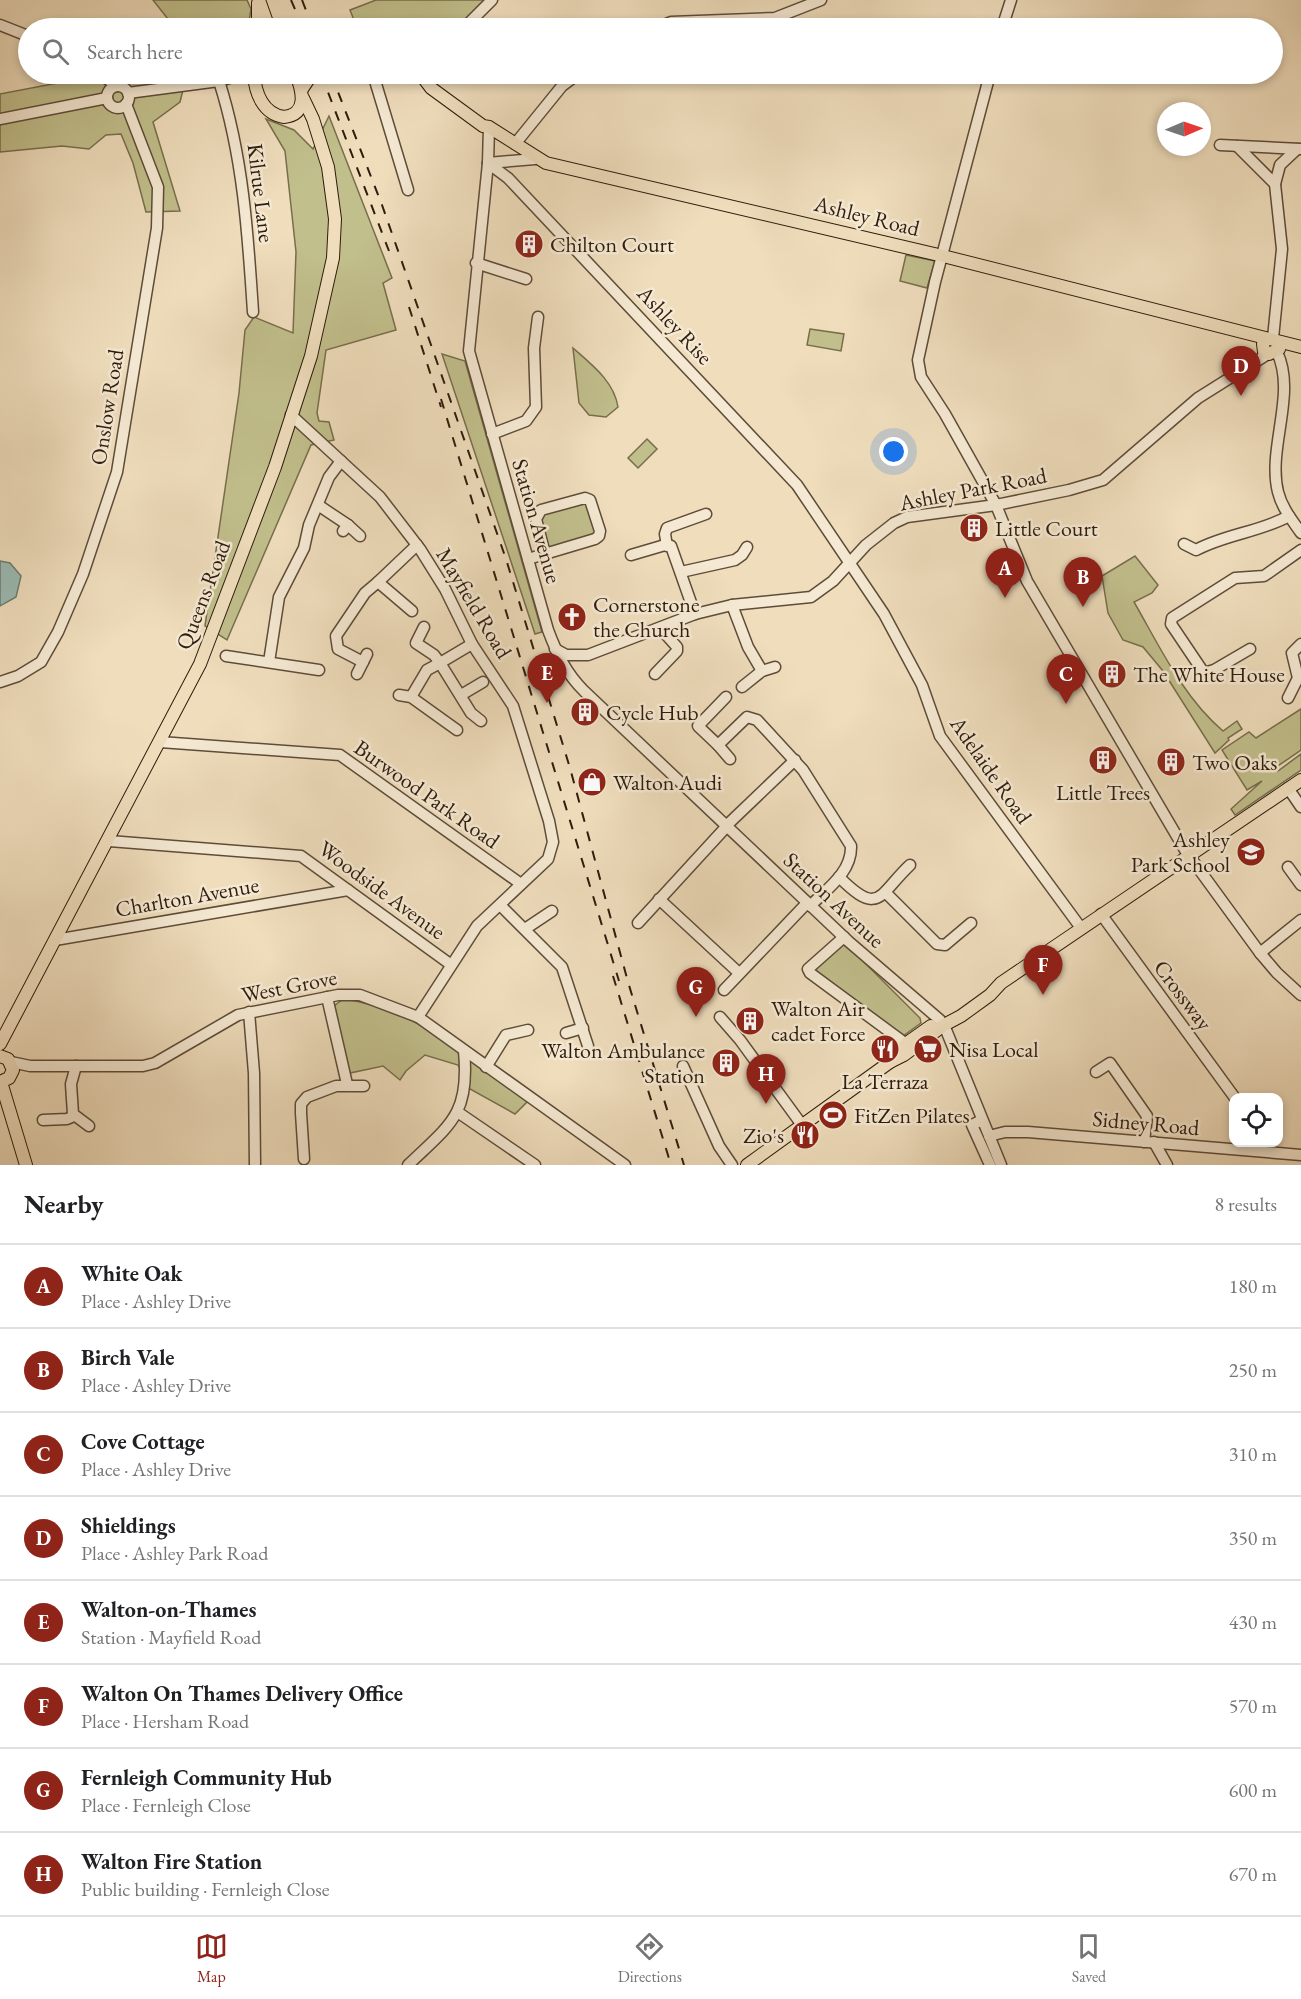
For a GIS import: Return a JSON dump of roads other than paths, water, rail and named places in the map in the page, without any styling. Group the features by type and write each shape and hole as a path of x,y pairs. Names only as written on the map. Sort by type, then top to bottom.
{"main road":[{"path":"258,18 259,0"},
{"path":"259,0 265,18"},
{"path":"255,84 256,92"},
{"name":"Queens Road","path":"0,1044 109,841 213,633 291,416 316,339 334,249 335,219 332,181 313,119 299,84"},
{"path":"291,116 299,108 307,84"},
{"name":"Ashley Road","path":"439,84 488,120 489,127 535,159 560,167 943,256 1243,332 1271,347"},
{"name":"Queens Road","path":"256,92 270,113 278,116 291,116 305,123 319,142"},
{"path":"1271,347 1301,348"},
{"path":"747,1165 987,990 996,987 1301,780"},
{"name":"Queens Road","path":"6,1070 7,1032"},
{"path":"6,1070 4,1100 16,1125"},
{"path":"6,1070 26,1165"}],"street":[{"path":"474,18 492,0"},
{"path":"775,18 821,0"},
{"path":"1005,18 1011,0"},
{"path":"0,25 18,32"},
{"path":"114,84 127,99"},
{"path":"107,98 115,107 127,99 204,84"},
{"name":"Kilrue Lane","path":"220,84 231,120 246,213 253,312"},
{"path":"250,84 256,92"},
{"path":"376,84 408,190"},
{"path":"515,144 565,84"},
{"path":"987,84 918,360 921,377 945,414 996,505 1027,581 1188,855 1260,953 1277,973 1301,995"},
{"path":"107,98 110,89 117,86"},
{"path":"0,119 107,98"},
{"name":"Onslow Road","path":"0,682 18,676 41,662 58,632 83,574 117,472 157,228 158,187 127,99"},
{"name":"Station Avenue","path":"489,127 488,163 476,263 469,351 555,649 573,679 844,937 909,994 911,1001 939,1024 1001,1165"},
{"path":"1220,145 1299,149"},
{"path":"1237,146 1275,184"},
{"path":"1299,149 1280,165 1275,184 1282,249 1271,347 1281,366 1283,378 1277,478 1281,499 1301,533"},
{"path":"488,163 535,159"},
{"name":"Ashley Rise","path":"488,163 508,178 797,485 849,563"},
{"path":"476,263 526,279"},
{"path":"492,434 526,421 536,407 534,348 538,317"},
{"name":"Ashley Park Road","path":"555,649 566,655 588,655 695,614 732,605 811,597 827,586 866,545 894,523 907,517 996,505 1069,490 1103,480 1198,398 1253,364 1271,347"},
{"name":"Mayfield Road","path":"291,416 380,497 417,545 445,589 472,644 517,715 549,821 553,842 551,854 538,870 477,926 450,964 418,1017"},
{"path":"270,662 279,597 304,548 329,477 341,461"},
{"path":"528,559 545,554 599,536 600,531 590,500 585,498 537,513 536,519 545,554"},
{"path":"318,505 346,528 360,536"},
{"path":"695,614 674,552 667,546 665,534 667,528 706,514"},
{"path":"1184,544 1196,550 1210,542 1275,524 1289,516"},
{"path":"357,674 365,658 338,649 335,643 336,636 366,593 417,545"},
{"path":"631,555 667,546"},
{"path":"1250,649 1214,670 1204,673 1171,624 1172,618 1235,578 1264,576 1301,550"},
{"path":"681,572 735,560 746,555"},
{"name":"Adelaide Road","path":"849,563 884,614 912,664 940,736 1081,928"},
{"path":"378,582 413,614"},
{"path":"356,586 366,593"},
{"path":"732,605 748,646 762,671"},
{"path":"424,627 416,643 434,655 471,713 481,721"},
{"path":"655,674 677,651 677,647 660,628"},
{"path":"457,730 405,696 427,670 472,644"},
{"path":"1288,698 1298,678 1292,653 1301,644"},
{"path":"573,679 577,667 588,655"},
{"path":"226,656 319,670"},
{"path":"742,687 762,671 775,667"},
{"path":"461,695 483,682"},
{"path":"726,698 698,726 730,759"},
{"path":"718,745 747,717 757,720 795,760 837,821 851,846 847,864 840,877 809,904 724,990"},
{"name":"Burwood Park Road","path":"160,742 340,756 521,884"},
{"path":"638,923 726,826 795,760"},
{"path":"1288,789 1301,807"},
{"name":"Woodside Avenue","path":"109,841 293,853 301,856 450,964"},
{"path":"840,877 864,899 886,893 910,865"},
{"path":"1294,868 1301,885"},
{"path":"326,893 335,881"},
{"name":"Charlton Avenue","path":"56,940 348,890"},
{"path":"886,893 937,944 945,945 971,923"},
{"path":"659,900 739,973"},
{"path":"500,904 557,961 566,974 588,1046"},
{"path":"525,929 552,911"},
{"name":"Crossway","path":"1101,914 1231,1093"},
{"path":"1260,953 1301,920"},
{"path":"844,937 808,969 910,1046"},
{"name":"West Grove","path":"6,1070 30,1066 149,1065 228,1019 249,1012 327,996 360,995 418,1017 619,1163"},
{"path":"327,996 347,1084"},
{"path":"249,1012 254,1073 255,1165"},
{"path":"720,1017 740,1040 802,1125"},
{"path":"566,1033 583,1028"},
{"path":"486,1067 506,1035 528,1030"},
{"path":"408,1165 459,1113 466,1077 464,1051"},
{"path":"1096,1072 1110,1063 1148,1116 1149,1142 1167,1165"},
{"path":"74,1116 71,1084 76,1066"},
{"path":"683,1066 719,1146 732,1165"},
{"path":"304,1159 302,1104 314,1093 347,1084 364,1086"},
{"path":"459,1113 535,1165"},
{"path":"43,1120 67,1119 74,1116"},
{"path":"74,1116 89,1126"},
{"path":"982,1120 972,1125 990,1165"},
{"name":"Sidney Road","path":"989,1136 1005,1132 1028,1132 1301,1155"},
{"path":"1271,1147 1276,1153"}],"water":[{"path":"0,561 10,563 21,576 16,597 0,606"}],"railway":[{"path":"291,0 299,18"},
{"path":"302,0 309,18"},
{"path":"325,84 389,251"},
{"path":"335,84 382,205 506,559 570,768 628,982 684,1165"},
{"path":"409,307 441,407"},
{"path":"441,399 619,981"},
{"path":"613,976 671,1165"}],"place":[{"name":"Chilton Court","path":"529,244"},
{"name":"Shieldings","path":"1241,396"},
{"name":"Little Court","path":"974,528"},
{"name":"White Oak","path":"1005,598"},
{"name":"Birch Vale","path":"1083,607"},
{"name":"Cornerstone the Church","path":"572,617"},
{"name":"The White House","path":"1112,674"},
{"name":"Walton-on-Thames","path":"547,703"},
{"name":"Cove Cottage","path":"1066,704"},
{"name":"Cycle Hub","path":"585,712"},
{"name":"Little Trees","path":"1103,760"},
{"name":"Two Oaks","path":"1171,762"},
{"name":"Walton Audi","path":"592,782"},
{"name":"Ashley Park School","path":"1251,852"},
{"name":"Walton On Thames Delivery Office","path":"1043,995"},
{"name":"Fernleigh Community Hub","path":"696,1017"},
{"name":"Walton Air cadet Force","path":"750,1021"},
{"name":"La Terraza","path":"885,1049"},
{"name":"Nisa Local","path":"928,1049"},
{"name":"Walton Ambulance Station","path":"726,1063"},
{"name":"Walton Fire Station","path":"766,1104"},
{"name":"FitZen Pilates","path":"833,1115"},
{"name":"Zio's","path":"805,1135"}]}
